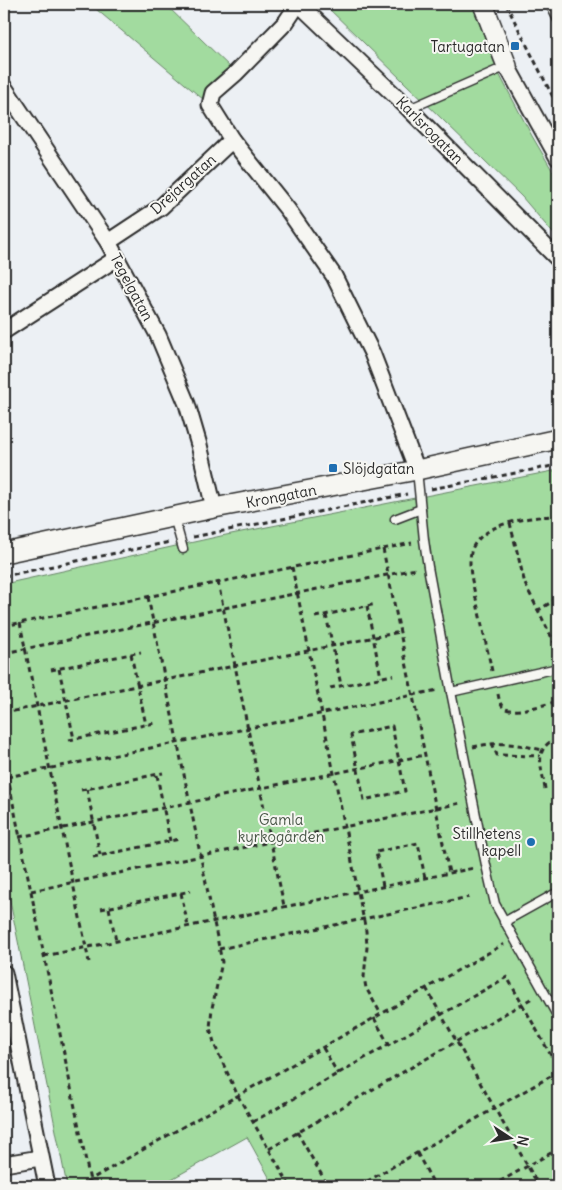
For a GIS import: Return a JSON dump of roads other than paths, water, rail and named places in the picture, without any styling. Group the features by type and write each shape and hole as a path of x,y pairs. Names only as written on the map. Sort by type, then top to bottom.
{"street":[{"path":"299,4 286,22 236,73 213,93 210,104 232,140 288,210 334,276 372,353 417,470"},
{"name":"Karlsrogatan","path":"299,4 409,109 558,259"},
{"path":"483,4 507,66 558,158"},
{"name":"Tegelgatan","path":"4,87 108,242 158,335 187,404 214,508"},
{"name":"Drejargatan","path":"108,242 161,207 232,140"},
{"path":"4,331 117,258"},
{"name":"Krongatan","path":"4,553 214,508 417,470 558,439"},
{"path":"4,973 47,1186"},
{"path":"4,1164 40,1158"}],"lane":[{"path":"553,5 558,20"},
{"path":"409,109 507,66"},
{"path":"417,470 428,567 462,749 495,904 558,1017"},
{"path":"395,519 421,509"},
{"path":"174,517 183,549"},
{"path":"451,690 558,668"},
{"path":"504,922 558,892"}],"place":[{"name":"Tartugatan","path":"515,46"},
{"name":"Slöjdgatan","path":"333,468"},
{"name":"Stillhetens kapell","path":"531,842"}],"park label":[{"name":"Gamla kyrkogården","path":"281,828"}]}
